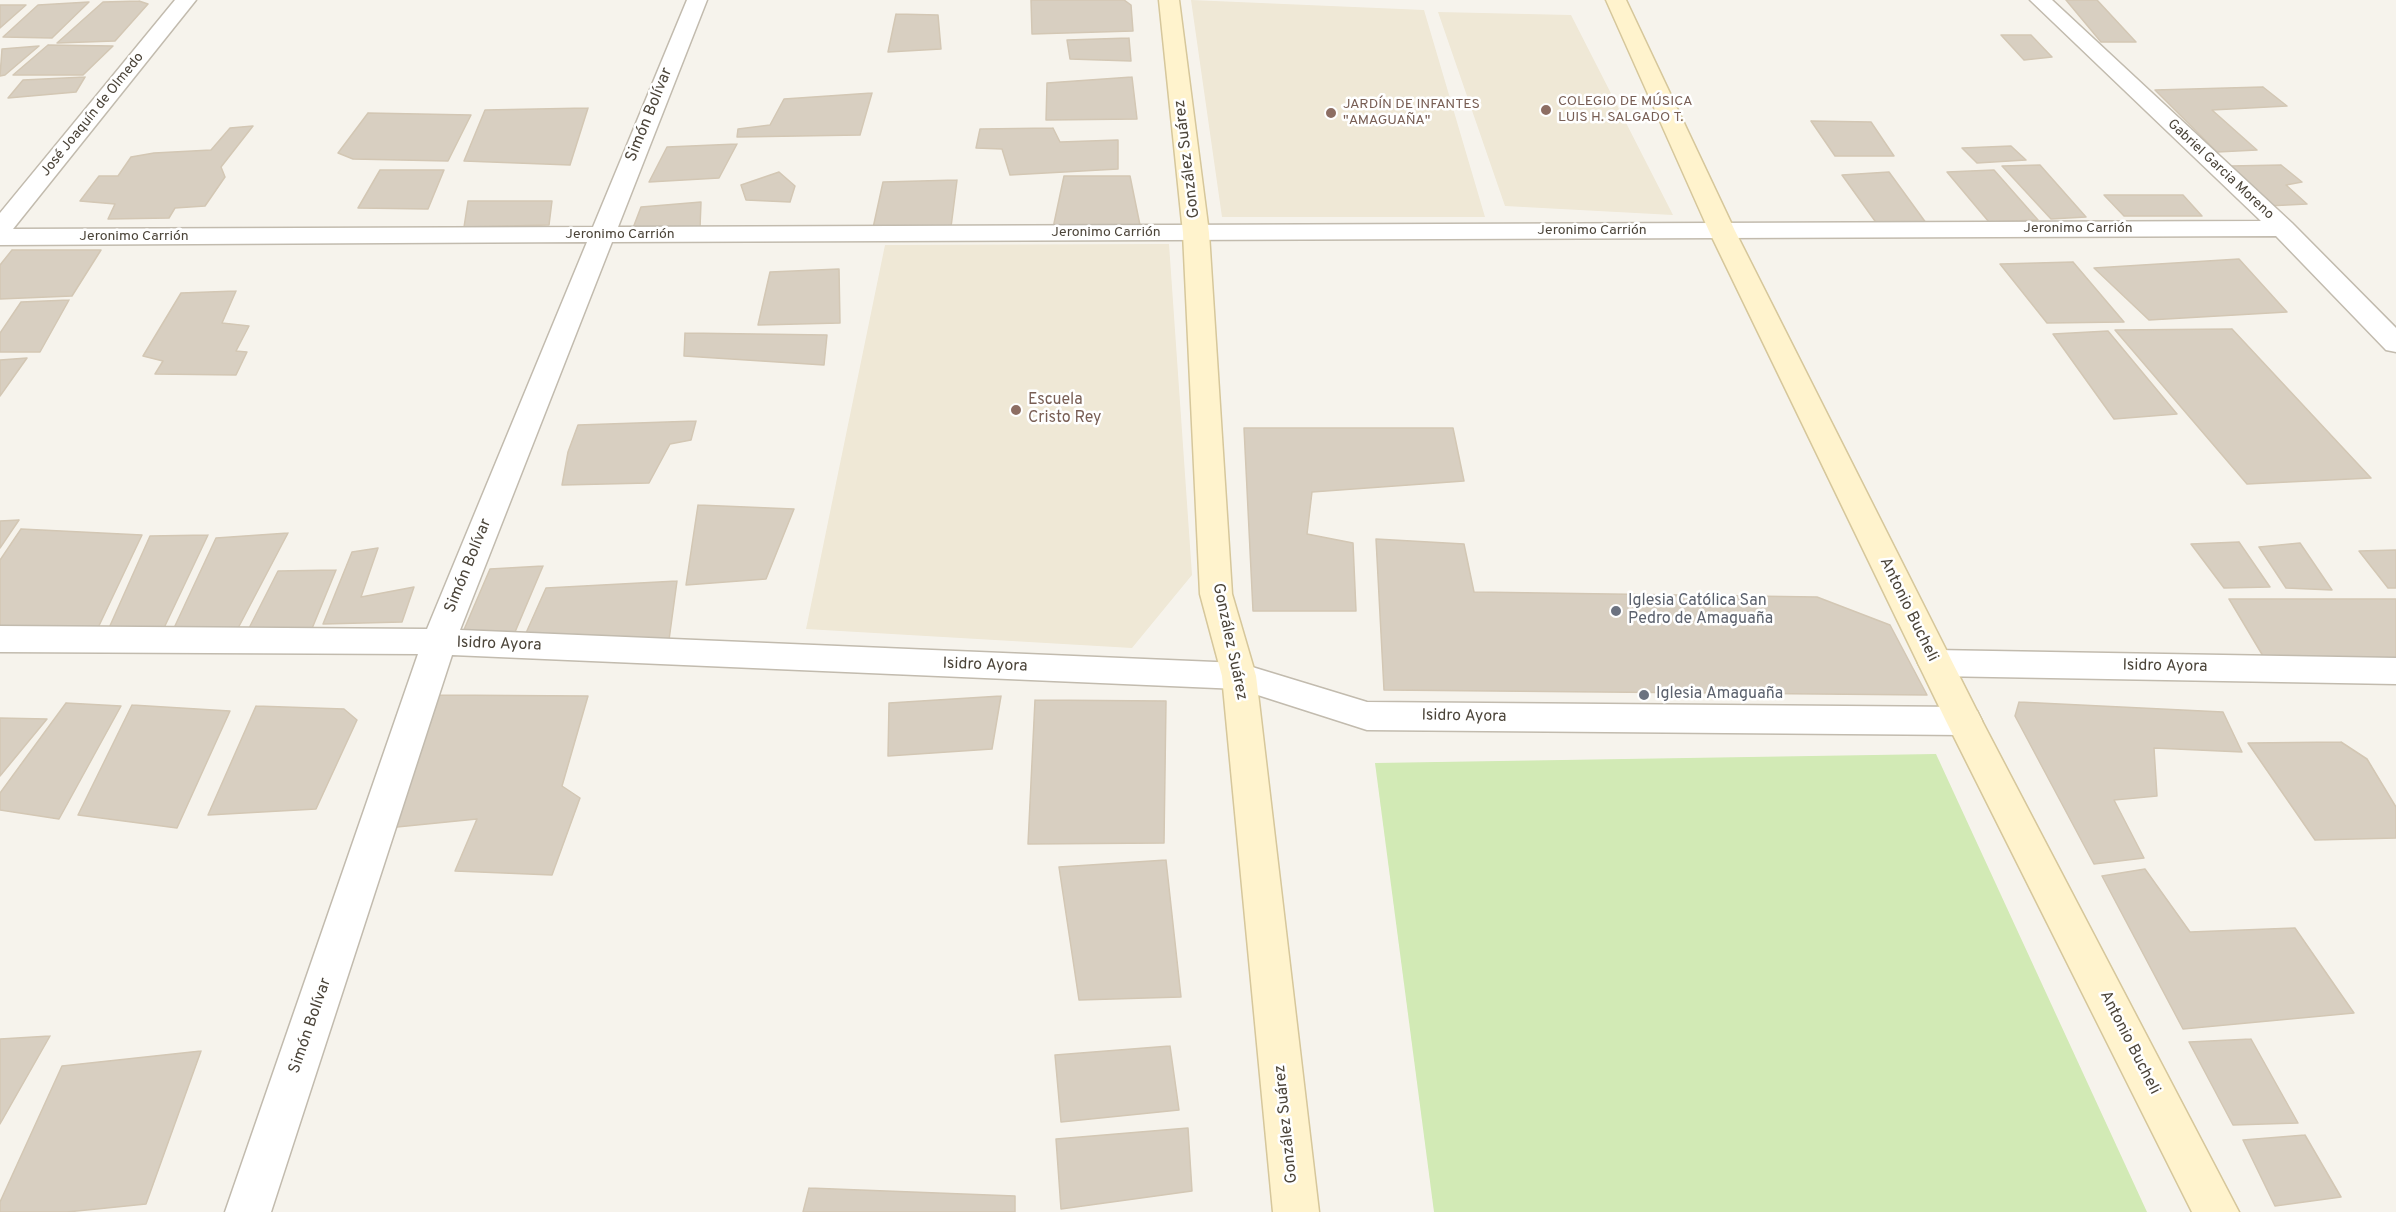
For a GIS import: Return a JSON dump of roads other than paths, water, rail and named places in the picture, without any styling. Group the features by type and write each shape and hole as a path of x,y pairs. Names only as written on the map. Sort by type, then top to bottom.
{"street":[{"name":"José Joaquín de Olmedo","path":"0,229 186,0"},
{"name":"Simón Bolívar","path":"248,1212 439,642 600,235 697,0"},
{"name":"González Suárez","path":"1169,0 1196,233 1216,594 1239,676 1296,1212"},
{"name":"Antonio Bucheli","path":"1616,0 1722,231 1935,663 2216,1212"},
{"name":"Gabriel Garcia Moreno","path":"2040,0 2283,228 2396,344"},
{"name":"Jeronimo Carrión","path":"0,237 2283,228"},
{"name":"Isidro Ayora","path":"0,639 439,642 1239,676 1367,716 1964,721"},
{"name":"Isidro Ayora","path":"1935,663 2396,671"}],"place":[{"name":"COLEGIO DE MÚSICA LUIS H. SALGADO T.","path":"1546,110"},
{"name":"JARDÍN DE INFANTES \"AMAGUAÑA\"","path":"1331,113"},
{"name":"Escuela Cristo Rey","path":"1016,410"},
{"name":"Iglesia Católica San Pedro de Amaguaña","path":"1616,611"},
{"name":"Iglesia Amaguaña","path":"1644,695"}]}
